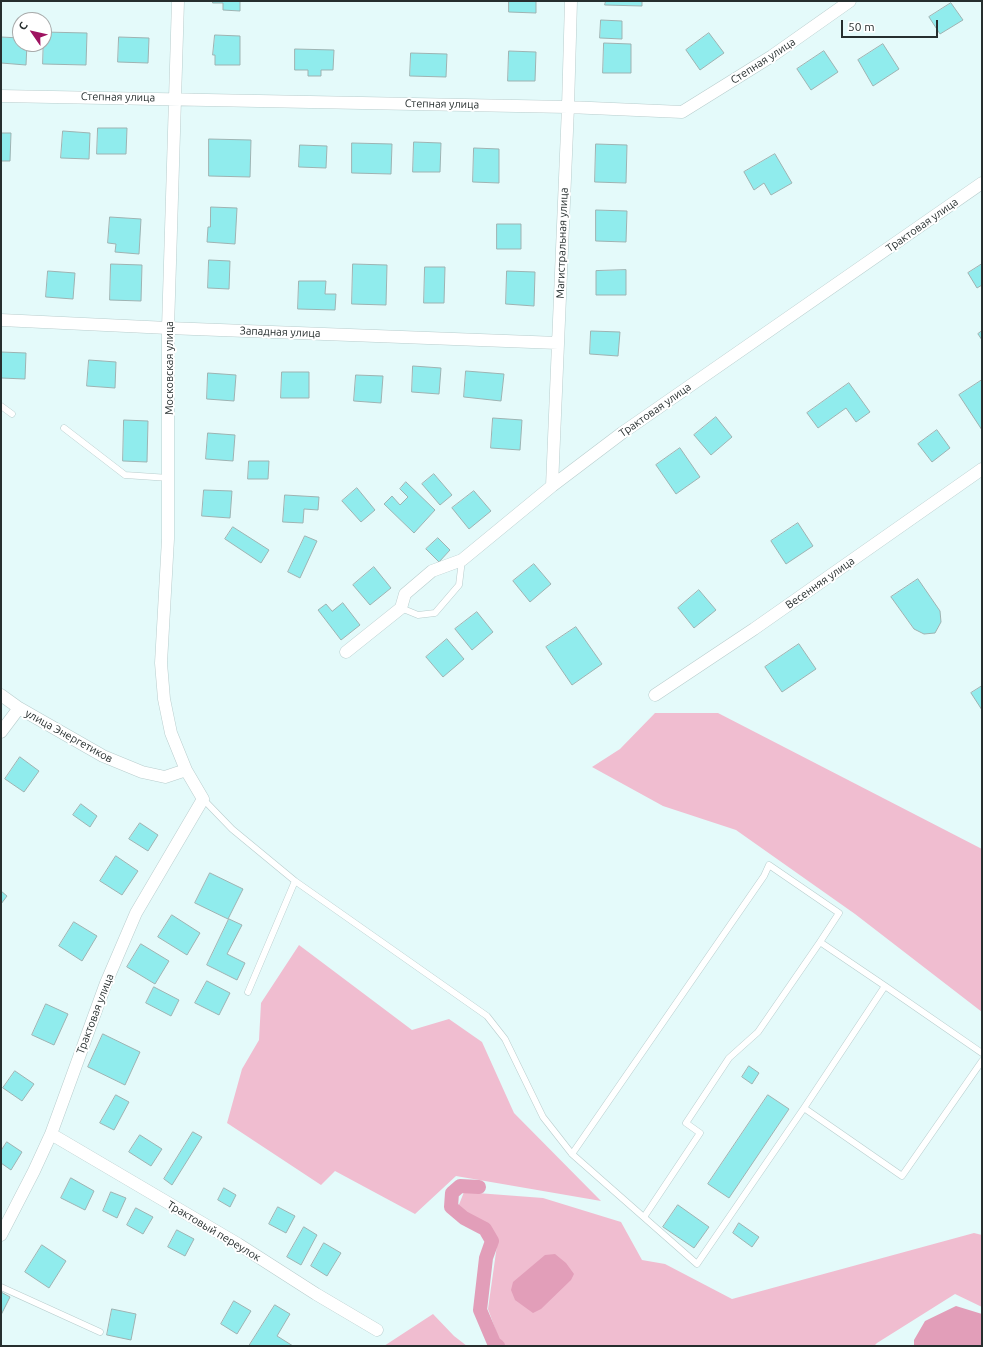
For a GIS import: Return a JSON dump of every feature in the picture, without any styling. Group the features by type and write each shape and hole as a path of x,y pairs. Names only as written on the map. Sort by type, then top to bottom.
{"street":[{"name":"Московская улица","path":"178,1 168,328 168,540 161,663 164,700 171,733 186,770 203,799"},
{"name":"Магистральная улица","path":"552,486 571,1"},
{"name":"Степная улица","path":"1,96 176,98 568,107 682,112 772,56 850,1"},
{"name":"Трактовая улица","path":"346,652 401,608 405,594 432,571 462,560 552,486 622,433 982,183"},
{"name":"Западная улица","path":"1,320 558,343"},
{"name":"Весенняя улица","path":"655,695 754,629 982,469"},
{"name":"улица Энергетиков","path":"1,695 19,708 103,756 142,772 165,777 186,770"},
{"path":"1,732 19,708"},
{"name":"Трактовая улица","path":"1,1235 51,1134 106,983 136,914 203,799"},
{"name":"Трактовый переулок","path":"51,1134 238,1244 316,1294 377,1330"}],"lane":[{"path":"1,406 12,414"},
{"path":"64,428 125,475 169,478"},
{"path":"401,608 418,615 435,613 459,585 462,560"},
{"path":"203,799 232,829 295,881 486,1016 505,1039 543,1117 572,1154 696,1264 804,1108 885,986"},
{"path":"572,1154 764,876 769,865 839,913 758,1032 729,1058 686,1123 700,1133 644,1217"},
{"path":"248,992 295,881"},
{"path":"820,942 982,1053"},
{"path":"804,1108 902,1176 982,1061"},
{"path":"1,1287 100,1332"}],"shaded area":[{"path":"655,713 718,713 982,849 982,1012 855,914 736,830 663,806 592,767 620,749"},
{"path":"299,945 412,1030 449,1019 482,1042 514,1113 601,1201 456,1176 415,1214 335,1171 321,1185 227,1123 242,1069 259,1040 261,1003"},
{"path":"464,1192 543,1198 621,1222 642,1260 665,1264 732,1299 974,1233 982,1235 982,1307 955,1294 874,1346 504,1346 500,1342 488,1309 498,1238 458,1207"},
{"path":"555,1254 566,1263 574,1274 571,1280 541,1309 533,1313 515,1300 511,1290 513,1282 545,1255"},
{"path":"956,1306 982,1314 982,1346 914,1346 914,1340 925,1321"},
{"path":"433,1314 454,1336 467,1346 384,1346"}],"building":[{"path":"213,1 240,1 240,11 223,10 223,3 213,3"},
{"path":"509,1 536,1 536,13 509,12"},
{"path":"606,1 642,1 642,6 605,5"},
{"path":"951,3 963,20 940,34 929,17"},
{"path":"601,20 622,21 622,39 600,38"},
{"path":"52,32 87,33 86,65 43,64 43,52 52,52"},
{"path":"709,33 724,53 700,70 686,50"},
{"path":"215,35 240,36 240,65 215,65 215,55 213,55"},
{"path":"1,37 12,38 12,52 27,52 26,65 1,63"},
{"path":"119,37 149,38 148,63 118,62"},
{"path":"604,43 631,44 631,73 603,73"},
{"path":"883,44 899,69 873,86 858,60"},
{"path":"295,49 334,50 333,70 321,70 321,76 308,76 308,70 295,70"},
{"path":"509,51 536,52 535,81 508,81"},
{"path":"824,51 838,72 811,90 797,69"},
{"path":"411,53 447,54 446,77 410,76"},
{"path":"98,128 127,128 126,154 97,154"},
{"path":"63,131 90,133 89,159 61,158"},
{"path":"1,133 11,133 10,161 1,161"},
{"path":"209,139 251,140 250,177 209,176"},
{"path":"414,142 441,143 440,172 413,172"},
{"path":"352,143 392,144 391,174 352,173"},
{"path":"596,144 627,145 626,183 595,182"},
{"path":"300,145 327,146 326,168 299,167"},
{"path":"474,148 499,149 499,183 473,182"},
{"path":"775,154 792,183 771,195 764,183 754,190 744,172"},
{"path":"211,207 237,208 235,244 207,242 208,227 210,227"},
{"path":"596,210 627,211 626,242 596,241"},
{"path":"110,217 141,219 139,254 115,252 116,244 108,243"},
{"path":"497,224 521,224 521,249 497,249"},
{"path":"209,260 230,261 229,289 208,288"},
{"path":"111,264 142,265 141,301 110,300"},
{"path":"353,264 387,265 386,305 352,304"},
{"path":"982,264 982,285 977,288 968,273"},
{"path":"425,267 445,267 444,303 424,303"},
{"path":"626,270 626,295 596,295 596,271"},
{"path":"48,271 75,273 73,299 46,297"},
{"path":"507,271 535,272 534,306 506,304"},
{"path":"299,281 326,281 325,294 336,294 335,310 298,309"},
{"path":"591,331 620,332 618,356 590,354"},
{"path":"982,331 982,340 978,334"},
{"path":"1,352 26,353 25,379 1,378"},
{"path":"89,360 116,362 115,388 87,386"},
{"path":"413,366 441,368 439,394 412,392"},
{"path":"466,371 504,374 501,401 464,397"},
{"path":"282,372 309,372 309,398 281,398"},
{"path":"208,373 236,375 234,401 207,399"},
{"path":"356,375 383,376 381,403 354,401"},
{"path":"982,380 982,430 959,395"},
{"path":"849,383 870,412 856,422 846,408 818,428 807,413"},
{"path":"716,417 732,437 711,455 694,435"},
{"path":"493,418 522,420 520,450 491,448"},
{"path":"124,420 148,421 147,462 123,461"},
{"path":"937,430 950,448 932,462 918,444"},
{"path":"208,433 235,435 233,461 206,459"},
{"path":"680,448 700,477 676,494 656,465"},
{"path":"249,461 269,461 268,479 248,479"},
{"path":"434,474 452,495 440,505 422,484"},
{"path":"406,482 435,510 414,533 384,504 392,496 400,505 408,497 400,489"},
{"path":"357,488 375,510 361,522 342,501"},
{"path":"204,490 232,491 230,518 202,516"},
{"path":"474,491 491,511 469,529 452,508"},
{"path":"285,495 319,497 318,510 304,509 303,523 283,522"},
{"path":"798,523 813,546 786,564 771,541"},
{"path":"233,527 269,550 261,563 225,539"},
{"path":"305,536 317,541 300,578 288,572"},
{"path":"438,538 450,550 439,562 426,549"},
{"path":"534,564 551,584 530,602 513,581"},
{"path":"374,567 391,588 370,605 353,585"},
{"path":"918,579 940,611 941,622 935,633 924,634 914,629 891,597"},
{"path":"699,590 716,610 694,628 678,608"},
{"path":"343,603 360,625 341,640 318,610 326,604 332,611"},
{"path":"477,612 493,632 472,650 455,629"},
{"path":"576,627 602,664 572,685 546,647"},
{"path":"447,639 464,659 443,677 426,657"},
{"path":"799,644 816,669 782,692 765,667"},
{"path":"982,686 982,710 971,693"},
{"path":"20,757 39,771 24,792 5,779"},
{"path":"81,804 97,816 90,827 73,815"},
{"path":"140,823 158,835 148,851 129,839"},
{"path":"116,856 138,871 122,895 100,881"},
{"path":"210,873 243,889 228,919 195,903"},
{"path":"1,891 7,896 1,904"},
{"path":"172,915 200,933 187,955 158,937"},
{"path":"229,919 242,925 227,954 245,963 237,980 207,965"},
{"path":"74,922 97,936 82,961 59,946"},
{"path":"141,944 169,961 155,984 127,967"},
{"path":"207,981 230,993 219,1015 195,1003"},
{"path":"154,987 179,1000 171,1016 146,1003"},
{"path":"46,1004 68,1014 54,1045 32,1035"},
{"path":"103,1034 140,1052 125,1085 88,1067"},
{"path":"749,1066 759,1073 752,1084 742,1077"},
{"path":"15,1071 34,1084 22,1101 3,1088"},
{"path":"116,1095 129,1102 114,1130 100,1123"},
{"path":"768,1095 789,1109 729,1198 708,1184"},
{"path":"193,1132 202,1137 172,1185 164,1179"},
{"path":"140,1135 162,1149 151,1166 129,1152"},
{"path":"7,1142 22,1152 11,1170 1,1163 1,1151"},
{"path":"71,1178 94,1191 85,1210 61,1198"},
{"path":"224,1188 236,1195 230,1207 218,1200"},
{"path":"111,1192 126,1198 117,1218 103,1211"},
{"path":"678,1205 709,1227 694,1248 663,1227"},
{"path":"278,1207 295,1216 286,1233 269,1224"},
{"path":"136,1208 153,1217 143,1234 127,1225"},
{"path":"739,1223 759,1237 752,1247 733,1233"},
{"path":"304,1227 317,1235 301,1265 287,1257"},
{"path":"177,1230 194,1239 185,1256 168,1247"},
{"path":"324,1243 341,1253 327,1276 311,1266"},
{"path":"42,1245 66,1261 49,1288 25,1272"},
{"path":"1,1292 10,1297 1,1315"},
{"path":"234,1301 251,1311 237,1334 221,1324"},
{"path":"275,1305 290,1314 277,1336 293,1346 249,1346"},
{"path":"112,1309 136,1314 131,1340 107,1335"}],"waterway":[{"path":"479,1187 460,1186 452,1193 451,1207 464,1218 485,1229 492,1241 486,1258 480,1310 494,1343 498,1346"}]}
